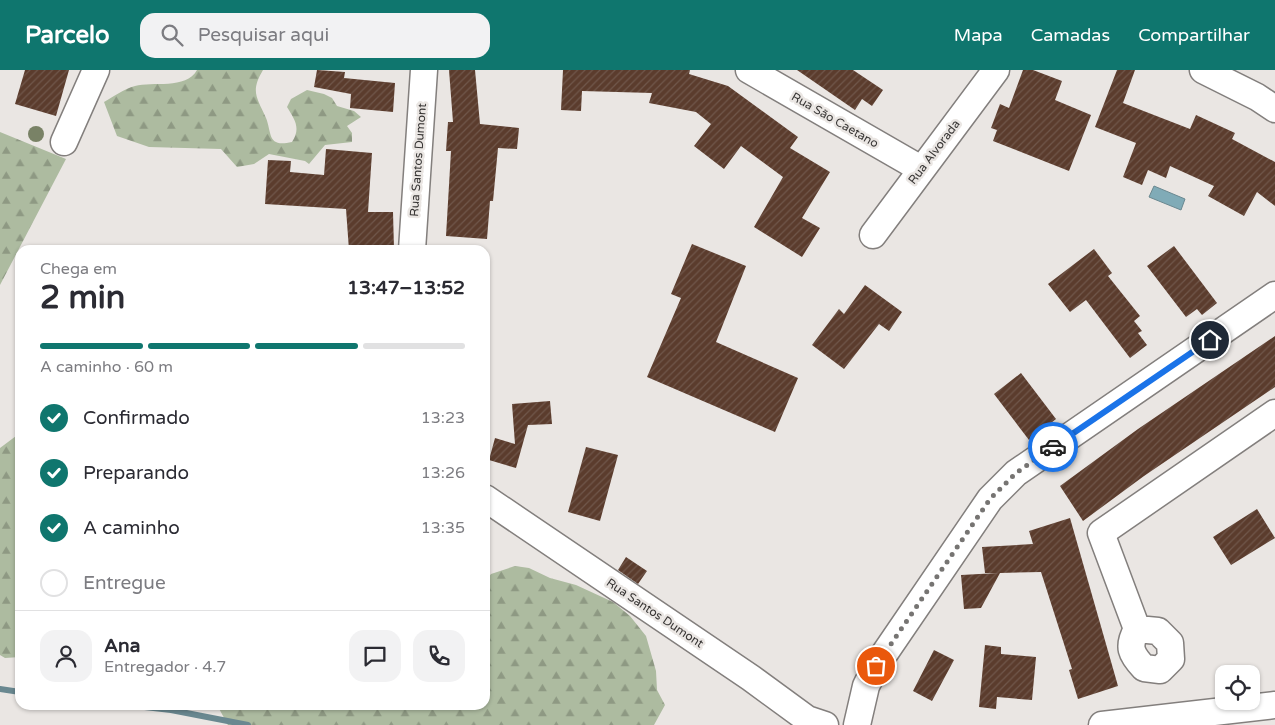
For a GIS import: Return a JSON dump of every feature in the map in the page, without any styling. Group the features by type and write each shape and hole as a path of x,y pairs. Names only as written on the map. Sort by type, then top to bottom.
{"street":[{"path":"64,142 96,70"},
{"name":"Rua Santos Dumont","path":"412,245 424,70"},
{"name":"Rua São Caetano","path":"749,70 921,169"},
{"name":"Rua Alvorada","path":"873,235 996,70"},
{"path":"1204,70 1257,97 1275,109"},
{"path":"857,725 866,686 876,666 990,499 1016,473 1275,295"},
{"path":"1137,629 1101,533 1275,414"},
{"name":"Rua Santos Dumont","path":"490,501 735,667 807,719 825,725"},
{"path":"1102,725 1275,705"}],"green space":[{"path":"197,70 263,70 257,84 256,94 272,138 278,143 292,142 295,137 296,124 287,107 291,99 307,90 332,98 337,106 354,111 361,117 347,126 352,133 352,142 325,145 309,164 305,161 269,154 254,164 237,167 221,149 149,147 117,136 104,102 135,86 177,83 192,76"},
{"path":"0,132 66,159 21,245 15,245 15,256 0,285"},
{"path":"15,437 15,657 5,658 0,655 0,448"},
{"path":"515,566 529,568 550,578 576,585 613,602 630,616 646,636 656,671 657,690 665,705 654,725 228,725 220,710 490,710 491,574"}],"water":[{"path":"1154,186 1185,199 1181,210 1149,197"}],"building":[{"path":"25,70 69,70 56,116 15,104"},
{"path":"317,70 345,72 344,78 395,83 393,112 350,108 351,94 314,87"},
{"path":"449,70 475,70 480,124 519,128 517,149 498,148 493,201 490,201 487,239 446,236 451,151 446,151 448,122 453,122"},
{"path":"563,70 690,70 689,74 728,86 798,137 790,148 830,172 802,218 820,228 802,257 754,227 783,177 741,146 724,169 694,146 711,124 696,112 649,103 652,93 582,91 581,111 561,110"},
{"path":"797,70 853,70 883,90 872,106 862,99 855,110"},
{"path":"1023,70 1033,70 1062,81 1055,100 1091,115 1069,171 993,141 997,130 991,128 1000,104 1009,108"},
{"path":"1117,70 1135,70 1123,103 1190,129 1196,115 1235,133 1232,139 1275,162 1275,206 1257,192 1244,216 1208,196 1214,186 1170,166 1166,178 1148,170 1142,185 1123,177 1136,143 1095,127"},
{"path":"326,149 372,153 368,212 393,212 394,245 349,245 346,209 265,204 268,160 291,161 290,172 324,175"},
{"path":"692,244 746,266 716,342 798,378 775,432 647,377 681,298 671,294"},
{"path":"1174,246 1217,303 1202,315 1197,309 1186,317 1147,266"},
{"path":"1094,249 1112,273 1108,276 1140,316 1134,321 1142,331 1138,333 1147,345 1130,358 1086,300 1070,312 1048,284"},
{"path":"865,285 902,312 889,331 879,324 844,369 812,345 839,309 844,314"},
{"path":"1275,336 1275,387 1144,476 1083,521 1060,486 1138,429"},
{"path":"1021,373 1056,419 1029,440 994,394"},
{"path":"550,401 552,424 528,425 516,468 490,460 495,438 515,444 512,404"},
{"path":"586,447 618,455 600,521 568,512"},
{"path":"1257,509 1275,538 1231,565 1213,537"},
{"path":"1070,518 1118,686 1078,699 1069,670 1072,669 1041,572 1000,573 981,608 964,609 961,575 998,573 985,573 982,547 1033,544 1029,531"},
{"path":"626,557 647,571 638,584 618,570"},
{"path":"985,645 1001,647 1001,654 1036,657 1032,700 997,697 996,709 979,707"},
{"path":"934,650 954,660 932,701 913,691"}],"waterway":[{"path":"0,689 15,691"},
{"path":"171,710 248,725"}],"way so far":[{"path":"876,666 990,499 1016,473 1053,447"}],"route":[{"path":"1053,447 1210,340"}]}
